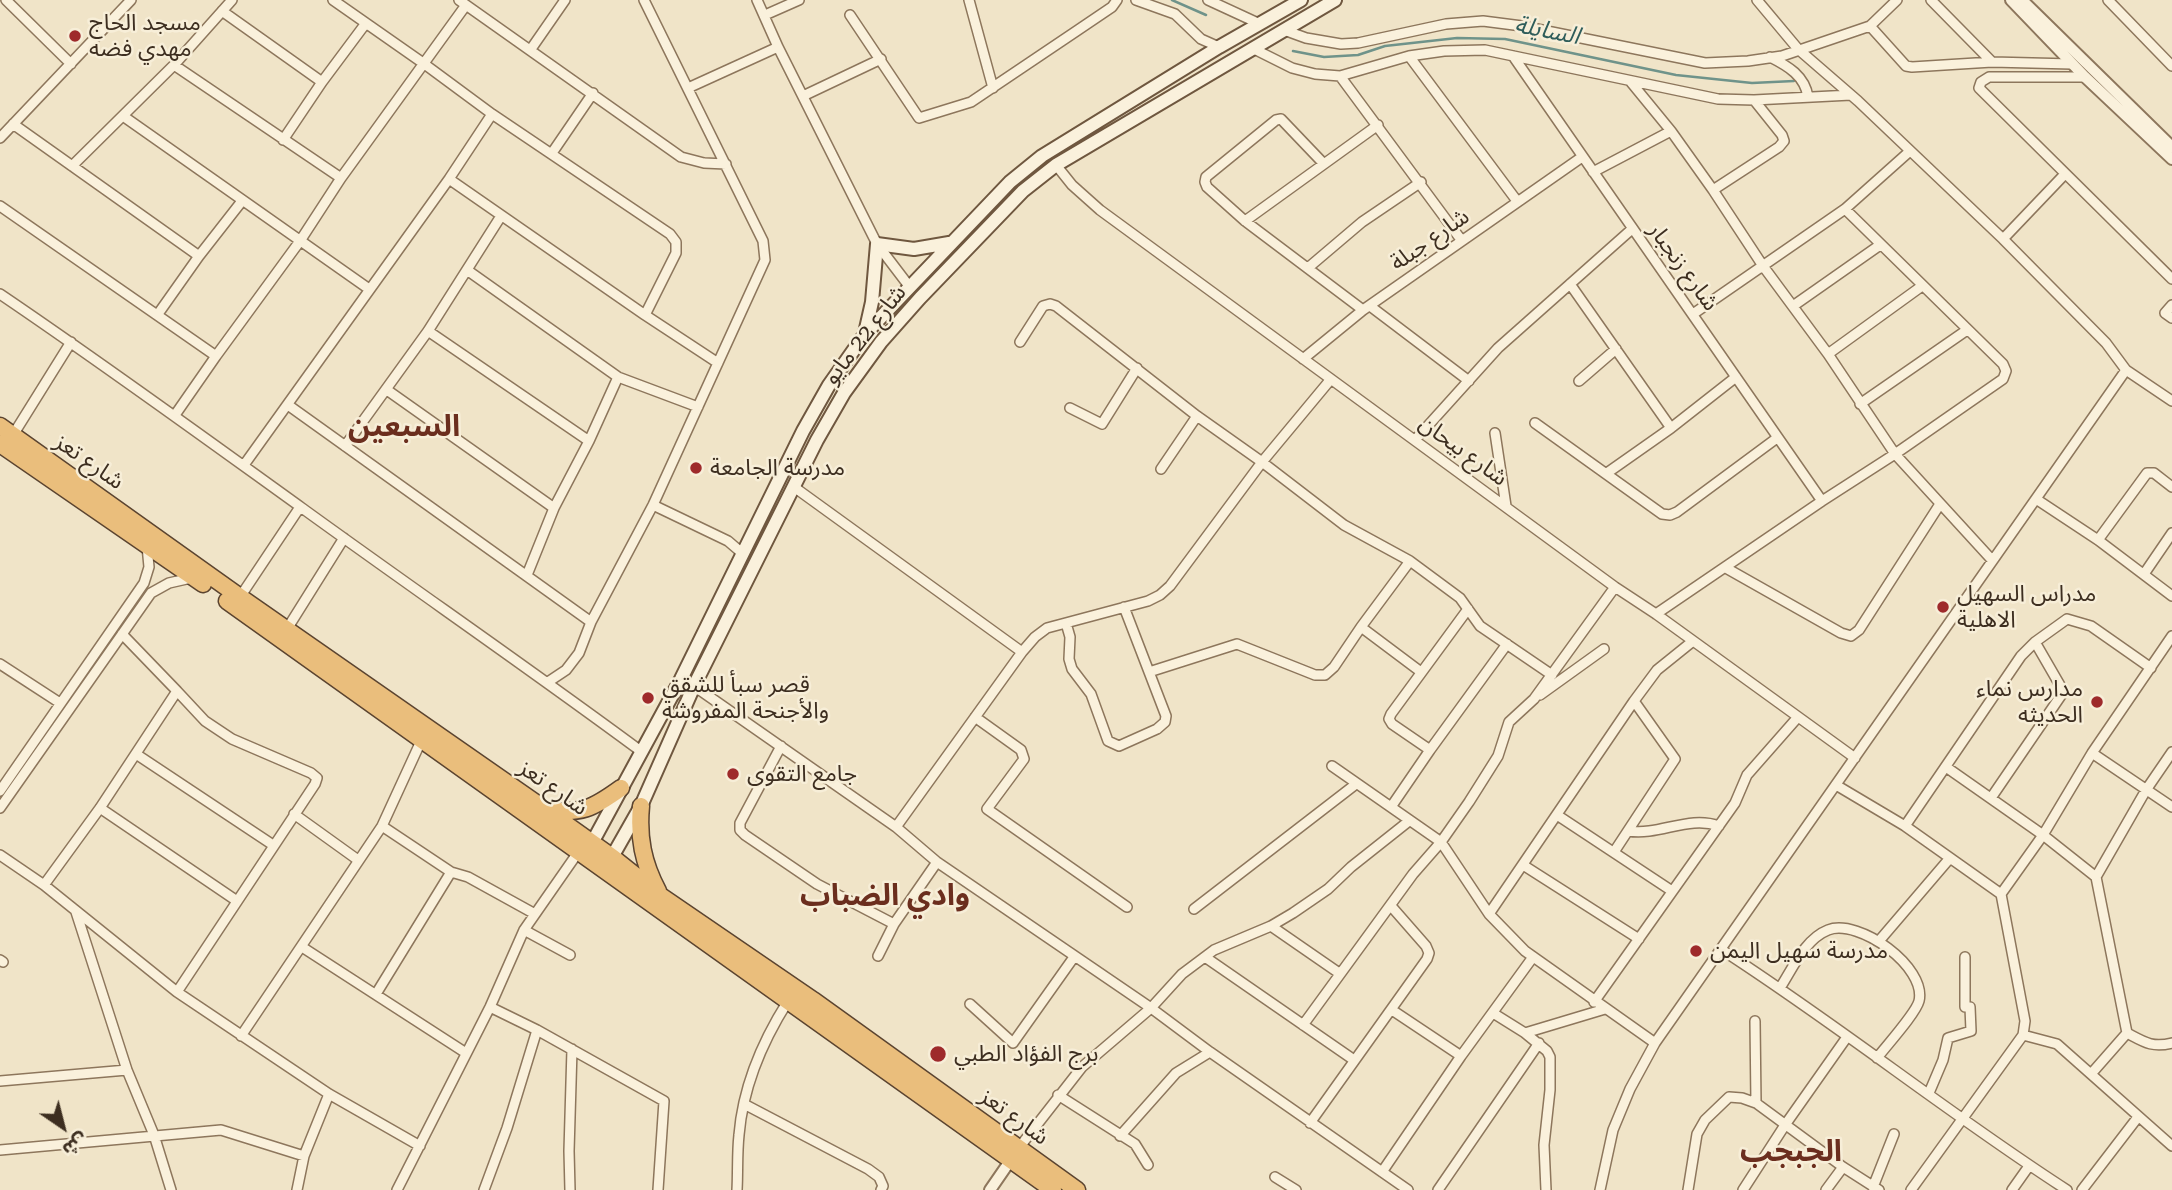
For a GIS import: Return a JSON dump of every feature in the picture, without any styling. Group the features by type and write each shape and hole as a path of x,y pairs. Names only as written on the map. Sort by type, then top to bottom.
{"highway":[{"name":"شارع تعز","path":"4,435 194,578 422,739 586,847 788,1002 808,1006"},
{"name":"شارع تعز","path":"4,435 546,810 586,847 612,857 808,1006 1014,1155 1053,1190"},
{"path":"546,810 580,811 600,804 621,788"},
{"path":"641,806 639,828 642,855 661,896"},
{"name":"شارع تعز","path":"1014,1155 1077,1190"}],"main road":[{"name":"شارع 22 مايو","path":"586,847 642,752 681,678 809,420 829,385 865,334 1010,182 1042,156 1301,0"},
{"name":"شارع 22 مايو","path":"612,857 641,806 694,686 817,440 845,393 881,342 1023,191 1056,165 1335,0"},
{"path":"1260,24 1284,30"},
{"path":"1219,47 1252,48"},
{"path":"865,334 873,292 877,244 914,248 951,242"},
{"path":"908,286 920,298"},
{"path":"742,553 758,560"},
{"path":"681,678 694,686"}],"street":[{"path":"6,0 71,64"},
{"path":"0,138 131,0"},
{"path":"72,166 174,65 232,0"},
{"path":"333,0 492,114 670,234 676,243 676,253 645,316"},
{"path":"531,49 565,0"},
{"path":"548,682 566,670 579,653 591,622 653,505 765,260 763,240 644,0"},
{"path":"757,0 877,244 908,286"},
{"path":"765,15 799,0"},
{"path":"970,0 993,88"},
{"path":"850,15 919,118 971,102 1112,7 1117,0"},
{"path":"1136,0 1175,14 1201,39 1219,47"},
{"path":"1208,0 1260,24"},
{"path":"1757,0 1798,49 1851,95 2003,240 2106,343 2126,370 2172,401"},
{"path":"1284,30 1306,38 1341,44 1358,43 1446,24 1483,22 1522,26 1704,63 1748,61 1782,56 1870,26 1897,0"},
{"path":"1931,0 1992,62"},
{"path":"2011,0 2085,77 2172,159"},
{"path":"176,415 300,241 462,2 681,157 704,163 726,164"},
{"path":"2115,2 2171,62"},
{"path":"2031,3 2172,147"},
{"path":"222,11 322,82"},
{"path":"283,140 366,23"},
{"path":"1870,26 1906,66 1992,62 2072,64"},
{"path":"688,88 778,47"},
{"path":"1252,48 1292,68 1315,74 1340,76 1409,56 1444,51 1485,50 1717,99 1754,100 1851,95"},
{"path":"1409,56 1517,201"},
{"name":"شارع زنجبار","path":"1513,56 1822,501"},
{"path":"1770,57 1794,71 1808,92 1808,97"},
{"path":"803,96 881,59"},
{"path":"174,65 341,178"},
{"path":"1340,76 1462,241"},
{"path":"2085,77 1989,77 1981,82 1979,88 2172,279"},
{"path":"1630,81 1671,131 1713,190 1895,454 1992,560"},
{"path":"552,153 593,93"},
{"path":"1713,190 1780,147 1784,141 1754,100"},
{"path":"244,465 449,179 492,114"},
{"path":"123,116 369,289"},
{"path":"1324,164 1281,119 1276,120 1206,177 1205,182 1245,221 1469,381"},
{"path":"13,124 199,256"},
{"path":"1245,221 1378,125"},
{"path":"1593,172 1671,131"},
{"path":"1693,314 1845,209 1910,151"},
{"name":"شارع جبلة","path":"1303,359 1366,308 1582,157"},
{"name":"شارع بيحان","path":"1056,165 1072,185 1100,211 1615,587 1855,758"},
{"path":"2003,240 2065,174"},
{"path":"449,179 645,316 718,363"},
{"path":"1308,267 1362,222 1420,182"},
{"path":"158,314 242,201"},
{"path":"0,206 216,356"},
{"path":"1656,614 2003,379 2006,372 2003,364 1845,209"},
{"path":"345,446 428,331 501,216"},
{"path":"1415,440 1498,348 1632,229"},
{"path":"1793,306 1880,245"},
{"path":"467,270 618,377 698,407"},
{"path":"1570,284 1671,428"},
{"path":"1828,354 1922,286"},
{"path":"0,294 176,415 642,752"},
{"path":"2172,305 2165,313 2172,318"},
{"path":"1020,342 1043,306 1056,306 1197,416 1344,525 1410,561 1460,598 1480,626 1552,675"},
{"path":"1860,404 1967,330"},
{"path":"428,331 589,441"},
{"path":"4,435 71,342"},
{"path":"1579,381 1616,349"},
{"path":"1070,408 1101,424 1138,368"},
{"path":"1600,1190 1613,1129 1630,1089 1655,1043 2126,370"},
{"path":"527,575 554,508 618,377"},
{"path":"1607,473 1671,428 1736,377"},
{"path":"896,827 1035,637 1047,628 1148,601 1160,595 1170,586 1262,462 1331,379"},
{"path":"387,390 554,508"},
{"path":"288,405 591,622"},
{"path":"1161,469 1197,416"},
{"path":"1535,423 1662,514 1670,515 1777,438"},
{"path":"1495,433 1506,506"},
{"path":"2098,540 2147,473 2154,474 2172,487"},
{"path":"794,487 1022,652"},
{"path":"2035,499 2098,540 2172,596"},
{"path":"1726,568 1841,633 1851,636 1859,630 1940,504"},
{"path":"653,505 728,541 742,553"},
{"path":"240,597 300,507"},
{"path":"2144,574 2172,533"},
{"path":"287,629 344,538"},
{"path":"0,792 142,586 149,567 146,544"},
{"path":"1149,672 1237,644 1315,675 1325,674 1334,667 1410,561"},
{"path":"0,808 151,593 169,583 194,578"},
{"path":"142,586 151,593"},
{"path":"1534,699 1615,587"},
{"path":"1066,623 1070,637 1069,659 1072,668 1091,694 1105,736 1119,746 1157,729 1165,722 1166,716 1124,607"},
{"path":"1430,750 1392,724 1391,714 1468,609"},
{"path":"1905,825 2021,656 2035,642 2067,620 2091,626 2151,668"},
{"path":"1361,627 1421,672"},
{"path":"122,634 205,720 232,739 317,778 177,992"},
{"path":"2001,894 2043,835 2092,753 2172,636"},
{"path":"1489,914 1657,670 1693,641"},
{"path":"1991,798 2062,694 2061,687 2035,642"},
{"path":"1391,807 1507,644"},
{"path":"1303,1025 1413,874 1441,842 1498,756 1509,722 1534,699 1604,649"},
{"path":"0,664 60,703"},
{"path":"694,686 896,827 937,862 1151,1008 1408,1190"},
{"path":"44,885 100,808 177,691"},
{"path":"1614,852 1675,759 1634,701"},
{"path":"975,717 1020,750 1024,759 987,809 1127,907"},
{"path":"1594,1002 1735,803 1747,775 1798,717"},
{"path":"241,1036 382,826 422,739"},
{"path":"781,746 740,823 740,830 817,884 894,925"},
{"path":"2096,877 2146,790 2172,752"},
{"path":"2092,753 2172,807"},
{"path":"136,754 273,845"},
{"path":"1332,766 1441,842 1489,914 1533,957 1655,1043"},
{"path":"1946,766 2043,835 2096,877 2127,1033"},
{"path":"1194,909 1356,784"},
{"path":"1836,785 1905,825 2001,894 2025,1021 2022,1035 1912,1190"},
{"path":"100,808 237,901"},
{"path":"294,814 358,860"},
{"path":"1557,815 1672,891"},
{"path":"990,1190 1058,1095 1082,1067 1151,1008 1182,974 1214,950 1271,926 1328,889 1350,867 1409,821"},
{"path":"1628,831 1661,830 1691,822 1708,822 1718,826"},
{"path":"382,826 451,872 468,877 535,914"},
{"path":"397,1190 490,1007 524,930 586,847"},
{"path":"0,855 44,885 177,992 329,1094 420,1146"},
{"path":"1879,941 1950,858"},
{"path":"878,956 894,925 937,862"},
{"path":"1523,865 1639,939"},
{"path":"376,993 451,872"},
{"path":"1310,1123 1427,959 1429,953 1426,946 1391,906"},
{"path":"75,911 127,1070 154,1135 171,1190"},
{"path":"1271,926 1339,973"},
{"path":"1780,988 1811,941 1828,930 1845,927 1879,941 1912,971 1920,988 1918,1004 1877,1058"},
{"path":"524,930 570,956"},
{"path":"302,947 466,1053"},
{"path":"1722,950 2067,1190"},
{"path":"970,1004 1013,1043 1074,957"},
{"path":"1205,957 1354,1060"},
{"path":"1382,1172 1533,957"},
{"path":"1929,1093 1948,1038 1971,1031 1970,1007 1965,1007 1965,957"},
{"path":"737,1190 739,1135 757,1056 788,1002"},
{"path":"490,1007 537,1030 664,1101 658,1190"},
{"path":"1524,1033 1605,1009"},
{"path":"1392,1010 1461,1056"},
{"path":"1493,1013 1539,1043 1550,1058 1544,1145 1546,1190"},
{"path":"1755,1021 1756,1103"},
{"path":"484,1190 507,1128 537,1030"},
{"path":"2127,1033 2158,1046 2172,1043"},
{"path":"2091,1074 2127,1033"},
{"path":"2022,1035 2057,1044 2172,1146"},
{"path":"1743,1190 1847,1037"},
{"path":"1438,1190 1539,1043"},
{"path":"570,1190 572,1049"},
{"path":"1120,1136 1176,1073 1210,1052"},
{"path":"0,1081 127,1070"},
{"path":"297,1190 304,1156 329,1094"},
{"path":"1058,1095 1135,1144 1148,1165"},
{"path":"1688,1190 1697,1134 1705,1120 1729,1097 1756,1103 1876,1188 1894,1134"},
{"path":"744,1104 868,1169 879,1177 883,1186 881,1190"},
{"path":"2082,1190 2138,1117"},
{"path":"0,1150 221,1130 304,1156"},
{"path":"2012,1190 2029,1166"},
{"path":"1826,1190 1843,1167"},
{"path":"1275,1177 1296,1190"}],"waterway":[{"name":"السايلة","path":"1172,0 1206,15"},
{"name":"السايلة","path":"1293,51 1324,57 1358,55 1385,46 1457,38 1505,39 1676,75 1752,83 1794,81"}],"place":[{"name":"مسجد الحاج مهدي فضه","path":"75,36"},
{"name":"مدرسة الجامعة","path":"696,468"},
{"name":"مدراس السهيل الاهلية","path":"1943,607"},
{"name":"قصر سبأ للشقق والأجنحة المفروشة","path":"648,698"},
{"name":"مدارس نماء الحديثه","path":"2097,702"},
{"name":"جامع التقوى","path":"733,774"},
{"name":"مدرسة سهيل اليمن","path":"1696,951"},
{"name":"برج الفؤاد الطبي","path":"938,1054"}],"district":[{"name":"السبعين","path":"404,427"},
{"name":"وادي الضباب","path":"885,896"},
{"name":"الجبجب","path":"1791,1152"}]}
